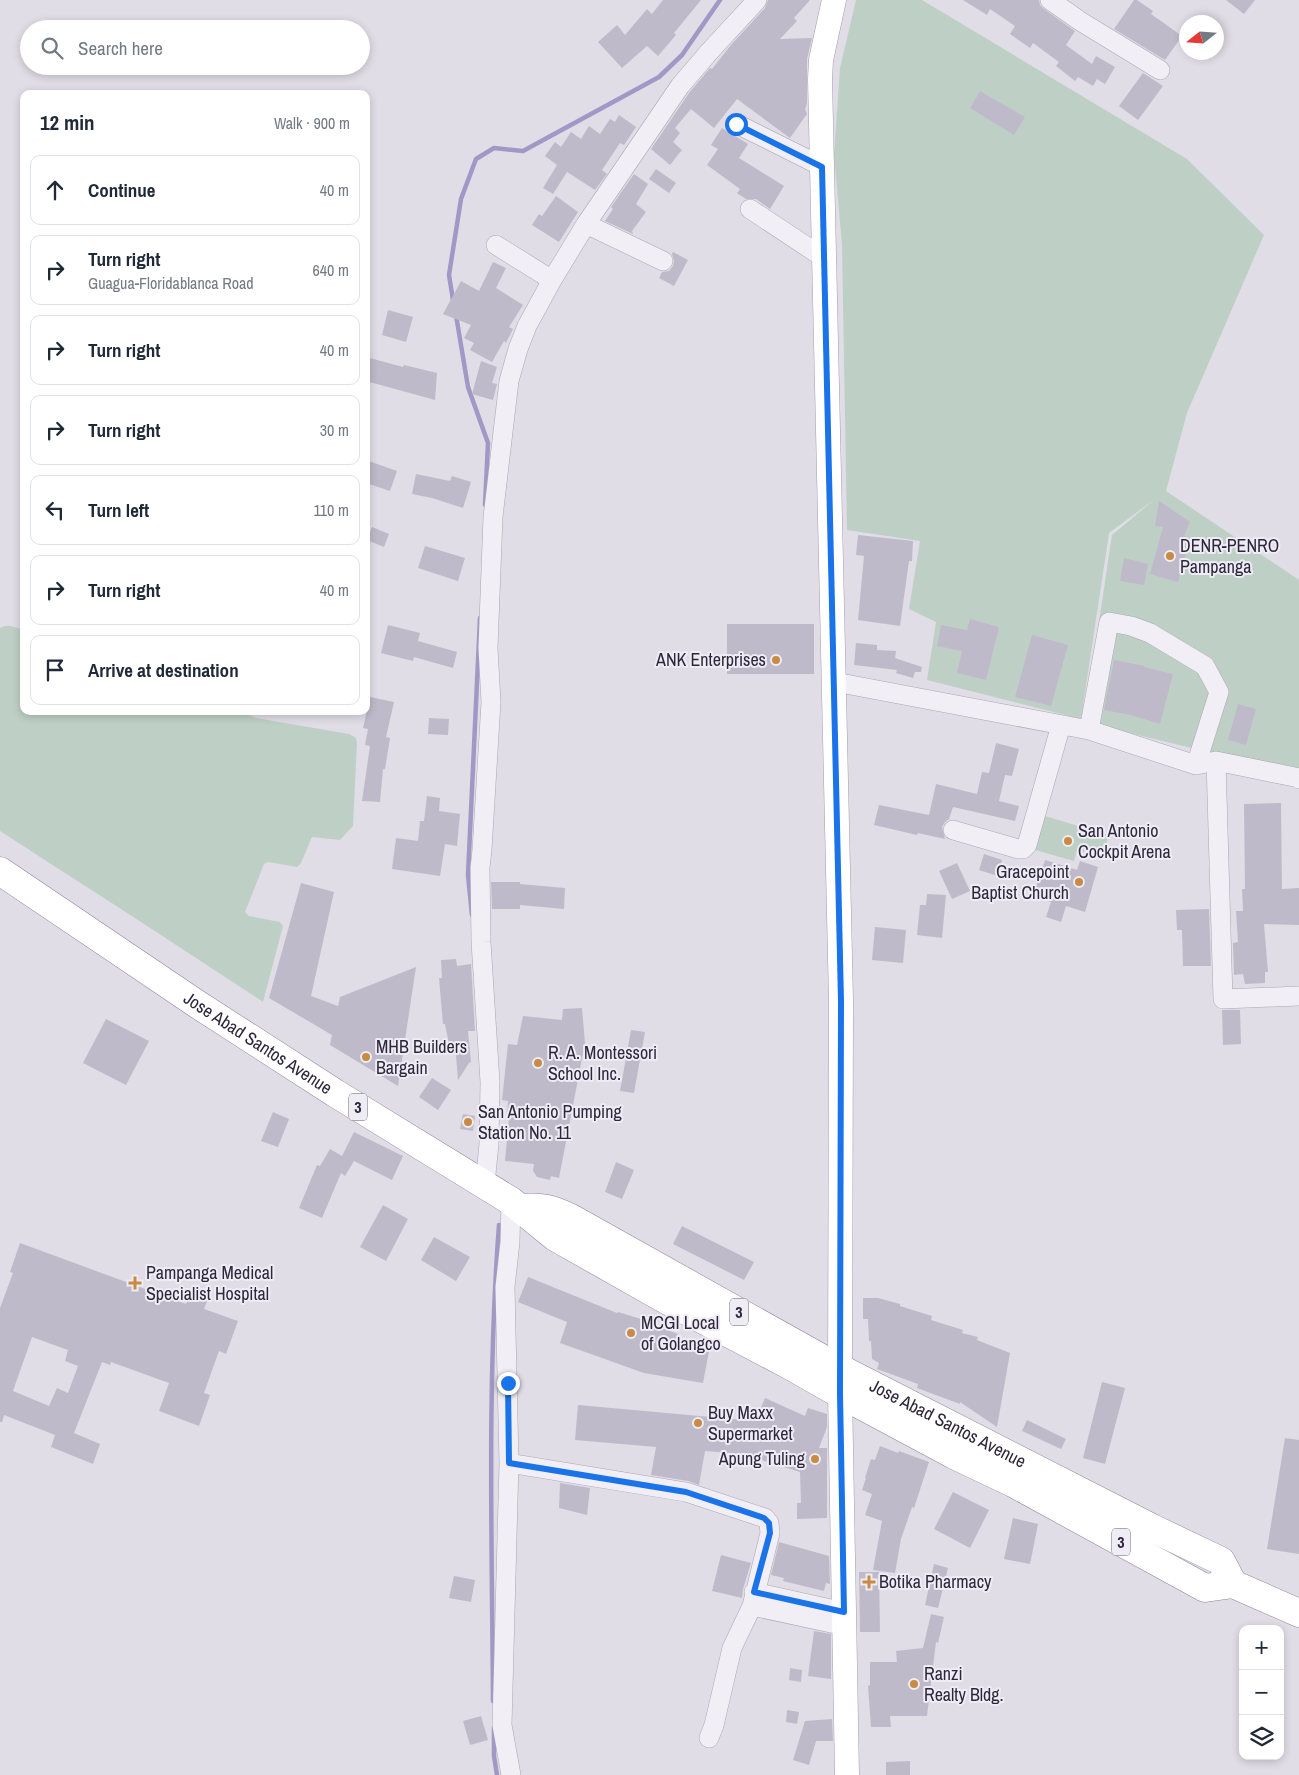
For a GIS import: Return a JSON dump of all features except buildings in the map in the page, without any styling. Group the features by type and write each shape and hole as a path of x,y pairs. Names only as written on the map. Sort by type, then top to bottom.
{"highway":[{"name":"Jose Abad Santos Avenue","path":"0,871 197,1004 335,1093 516,1204 555,1237 677,1306 790,1365 840,1381 954,1455 1012,1483 1205,1588 1233,1584 1299,1613"}],"main road":[{"path":"834,1 821,60 820,79 841,1001 840,1381 847,1775"}],"street":[{"path":"485,1184 489,1144 490,1082 481,942 480,868 491,702 488,648 492,517 509,381 527,326 586,224 680,86 757,0"},
{"path":"1050,0 1160,70"},
{"path":"736,124 822,167"},
{"path":"750,209 824,258"},
{"path":"586,224 662,261"},
{"path":"496,245 552,280"},
{"path":"1089,730 1109,622 1131,626 1150,633 1205,666 1218,692 1196,765"},
{"path":"835,682 1089,730 1196,765 1216,761 1273,772 1299,778 1299,780"},
{"path":"953,830 1023,849 1027,845 1061,725"},
{"path":"1216,761 1224,999 1299,996"},
{"path":"511,1775 502,1725 509,1463 505,1304 516,1204"},
{"path":"509,1463 686,1492 764,1518 769,1523 770,1533 753,1599 732,1648 714,1725 709,1738"},
{"path":"753,1599 845,1619"}],"green space":[{"path":"856,0 922,0 1187,159 1264,235 1187,413 1166,491 1299,580 1299,776 1291,772 1084,722 1112,535 1155,499 1109,533 1081,719 927,680 936,622 909,609 920,541 847,530 842,245 834,154 840,68"},
{"path":"11,626 20,629 20,715 249,715 256,718 349,734 355,737 357,742 353,826 340,840 312,837 301,863 297,867 268,862 264,864 245,912 249,916 280,922 283,926 263,1002 0,831 0,628"},
{"name":"San Antonio Cockpit Arena","path":"1038,814 1109,835 1102,857 1077,850 1074,861 1028,848"}],"waterway":[{"path":"453,300 449,275 461,199 476,159 494,148 523,151 659,77 682,55 720,0"},
{"path":"456,315 468,387 488,443 485,505"},
{"path":"472,915 468,875 480,618"},
{"path":"493,1701 492,1403 495,1284 499,1225"},
{"path":"494,1727 494,1756 497,1775"}],"place":[{"name":"DENR-PENRO Pampanga","path":"1170,556"},
{"name":"ANK Enterprises","path":"776,660"},
{"name":"San Antonio Cockpit Arena","path":"1068,841"},
{"name":"Gracepoint Baptist Church","path":"1079,882"},
{"name":"MHB Builders Bargain","path":"366,1057"},
{"name":"R. A. Montessori School Inc.","path":"538,1063"},
{"name":"San Antonio Pumping Station No. 11","path":"468,1122"},
{"name":"Pampanga Medical Specialist Hospital","path":"135,1283"},
{"name":"MCGI Local of Golangco","path":"631,1333"},
{"name":"Buy Maxx Supermarket","path":"698,1423"},
{"name":"Apung Tuling","path":"815,1459"},
{"name":"Botika Pharmacy","path":"869,1582"},
{"name":"Ranzi Realty Bldg.","path":"914,1684"}],"route":[{"path":"508,1383 509,1463 686,1492 764,1518 769,1523 770,1533 754,1592 844,1612 840,1394 841,1001 822,167 736,124"}]}
